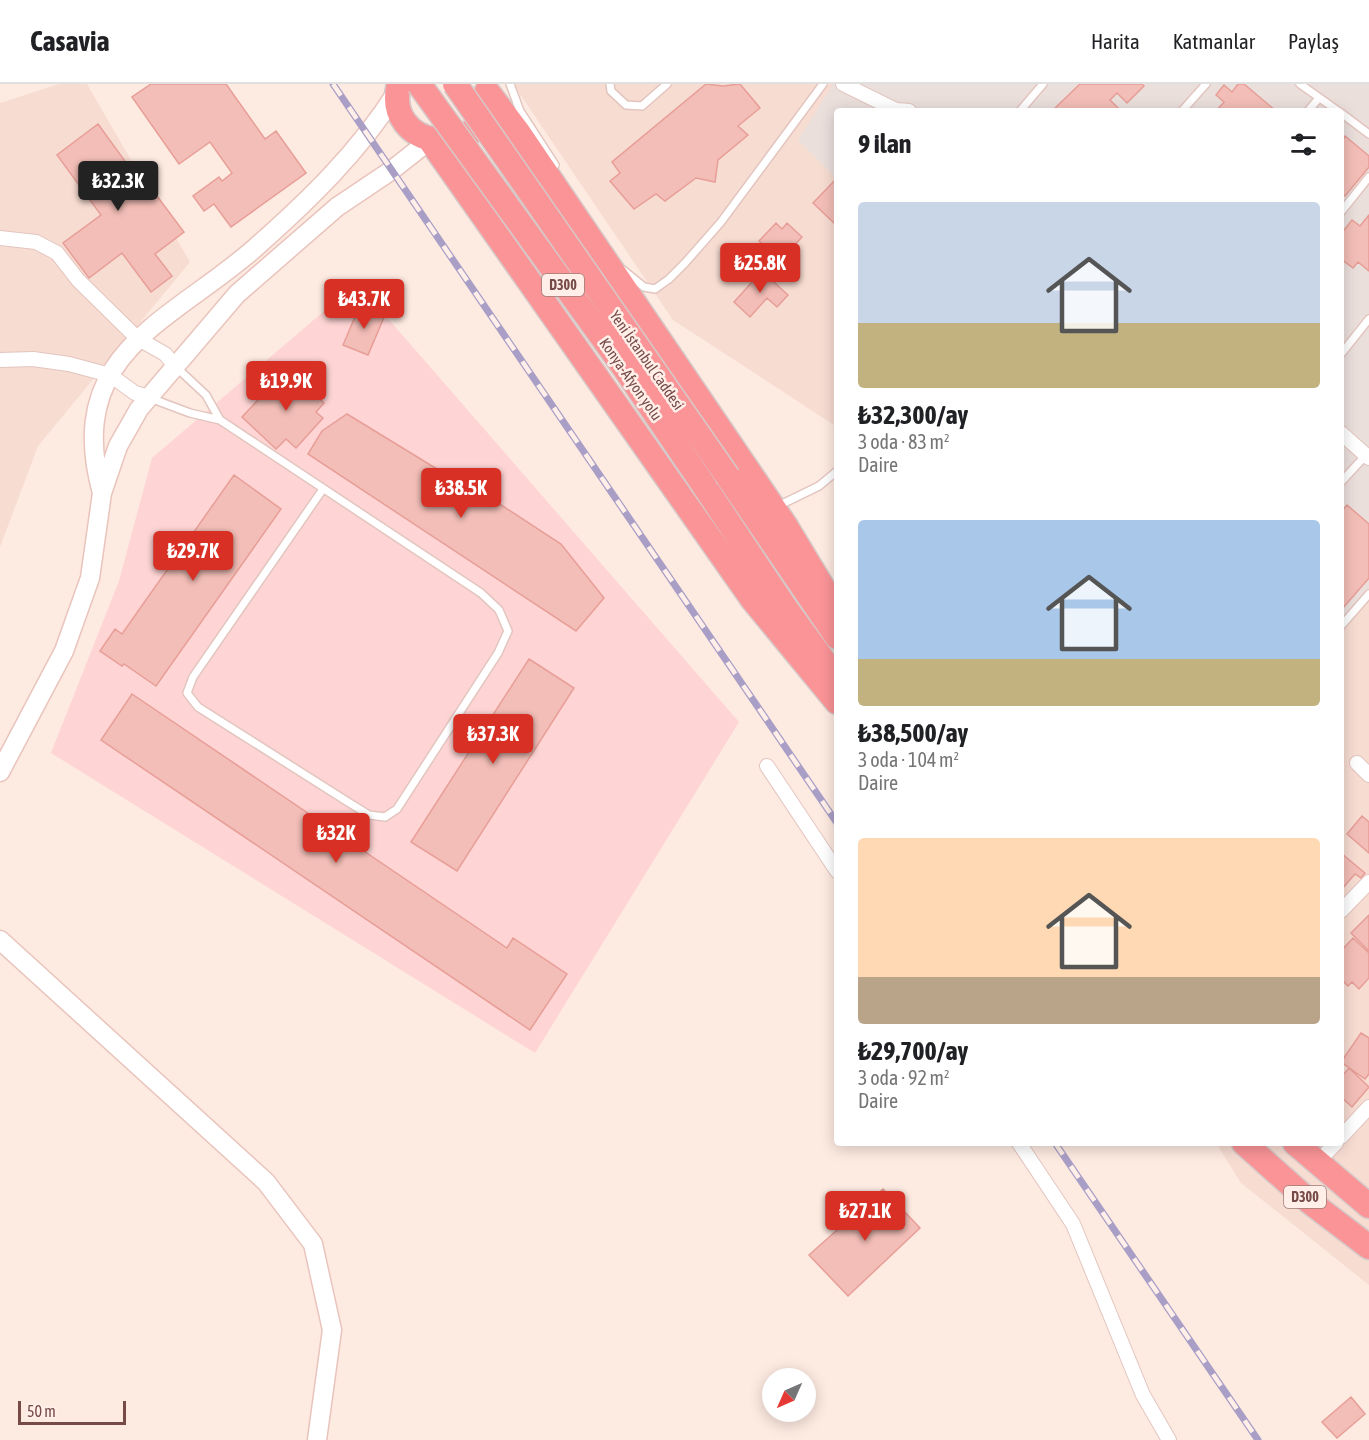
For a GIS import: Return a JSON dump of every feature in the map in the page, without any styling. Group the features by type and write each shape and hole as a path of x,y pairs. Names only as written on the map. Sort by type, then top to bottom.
{"highway":[{"name":"Konya-Afyon yolu","path":"419,84 623,366 784,606 834,675"},
{"name":"Yeni İstanbul Caddesi","path":"455,84 834,633"},
{"path":"396,87 398,109 405,123 416,134 430,140 447,141 464,136 478,124 494,86"},
{"path":"494,86 518,132 773,508 834,606"},
{"path":"430,140 753,600 834,698"},
{"name":"D300","path":"1247,1146 1310,1202 1369,1247"},
{"name":"D300","path":"1298,1146 1369,1206"}],"street":[{"path":"843,84 892,108"},
{"path":"102,493 95,466 96,416 110,375 124,353 138,338 253,249 285,220 368,135 396,87"},
{"path":"0,772 64,651 90,578 102,493 118,446 139,409 237,294 337,207 392,170 430,140"},
{"path":"0,238 36,242 57,253 78,280 138,338 165,354 175,366"},
{"path":"0,360 33,360 69,364 110,375 135,393 149,397"},
{"path":"1344,436 1368,456"},
{"path":"1357,763 1369,775"},
{"path":"767,766 834,867"},
{"path":"1344,908 1369,882"},
{"path":"0,939 266,1182 313,1244 332,1330 317,1440"},
{"path":"1344,1134 1369,1107"},
{"path":"1020,1146 1073,1224 1143,1395 1169,1440"},
{"path":"1317,1163 1332,1146"}],"lane":[{"path":"610,84 611,91 626,105 642,106 666,84"},
{"path":"633,302 654,289 685,263 721,222 823,84"},
{"path":"1023,108 1043,84"},
{"path":"1185,108 1206,84"},
{"path":"1299,84 1333,108"},
{"path":"494,86 520,111 557,168"},
{"path":"1311,108 1319,98"},
{"path":"1344,116 1369,134"},
{"path":"1344,208 1369,177"},
{"path":"617,261 623,270 644,287 654,289"},
{"path":"1344,350 1369,319"},
{"path":"175,366 206,395 220,420"},
{"path":"149,397 190,413 220,420 481,593 499,610 508,631 498,653 397,808 385,817 369,814 348,802 198,707 187,693 193,677 323,489"},
{"path":"1344,479 1368,456"},
{"path":"773,508 803,496 834,473"},
{"path":"1344,623 1369,594"}],"shaded area":[{"path":"59,84 87,84 190,262 38,446 0,547 0,103"},
{"path":"513,84 1369,84 1369,1285 1241,1183 1218,1146 1344,1146 1344,108 834,108 834,425 673,320"},
{"path":"833,84 1369,84 1369,588 1344,617 1344,108 834,108 834,176 798,140"},
{"path":"357,283 739,722 535,1053 51,753 119,581 152,458"}],"building":[{"path":"151,84 226,84 265,139 276,131 306,173 231,227 214,204 204,211 193,196 219,177 222,181 232,173 210,142 179,164 132,97"},
{"path":"706,84 723,86 740,84 760,108 738,126 748,135 718,160 715,182 696,178 665,201 656,194 634,209 610,181 620,173 612,162"},
{"path":"1080,84 1142,84 1144,86 1127,103 1117,93 1110,100 1118,108 1055,108"},
{"path":"1238,84 1244,84 1272,108 1219,108 1224,102 1216,95 1224,85 1232,92"},
{"path":"98,124 140,182 146,177 156,191 154,192 184,232 155,254 172,276 151,292 122,253 89,278 63,243 101,215 57,155"},
{"path":"1344,137 1369,156 1369,167 1345,196 1344,195"},
{"path":"834,181 834,223 813,203"},
{"path":"1369,215 1369,271 1358,262 1353,268 1344,261 1344,230 1352,220 1360,226"},
{"path":"776,223 782,229 787,223 802,237 780,261 759,241"},
{"path":"762,271 788,295 777,307 767,298 750,317 734,302"},
{"path":"360,305 385,315 368,355 343,345"},
{"path":"288,368 324,403 316,412 323,418 296,448 286,439 276,449 242,417"},
{"path":"347,414 450,477 457,472 498,498 495,501 561,544 604,598 576,631 308,454 322,431"},
{"path":"234,475 281,509 156,686 100,651 115,629 122,634"},
{"path":"1347,505 1369,524 1369,578 1344,607 1344,508"},
{"path":"529,659 574,688 457,871 411,842"},
{"path":"132,694 507,948 513,938 567,974 530,1030 101,740"},
{"path":"1362,816 1369,822 1369,853 1347,834"},
{"path":"1344,856 1365,873 1361,878 1355,874 1344,887"},
{"path":"1369,915 1369,951 1351,933"},
{"path":"1353,938 1369,953 1369,978 1359,989 1352,982 1348,986 1344,982 1344,948"},
{"path":"1361,1033 1369,1038 1369,1074 1365,1079 1344,1064 1344,1058"},
{"path":"1349,1068 1369,1087 1352,1107 1344,1100 1344,1074"},
{"path":"883,1189 920,1228 848,1296 809,1255"},
{"path":"1351,1397 1365,1414 1337,1438 1322,1422"}],"railway":[{"path":"333,84 834,819"},
{"path":"1057,1146 1258,1440"}]}
